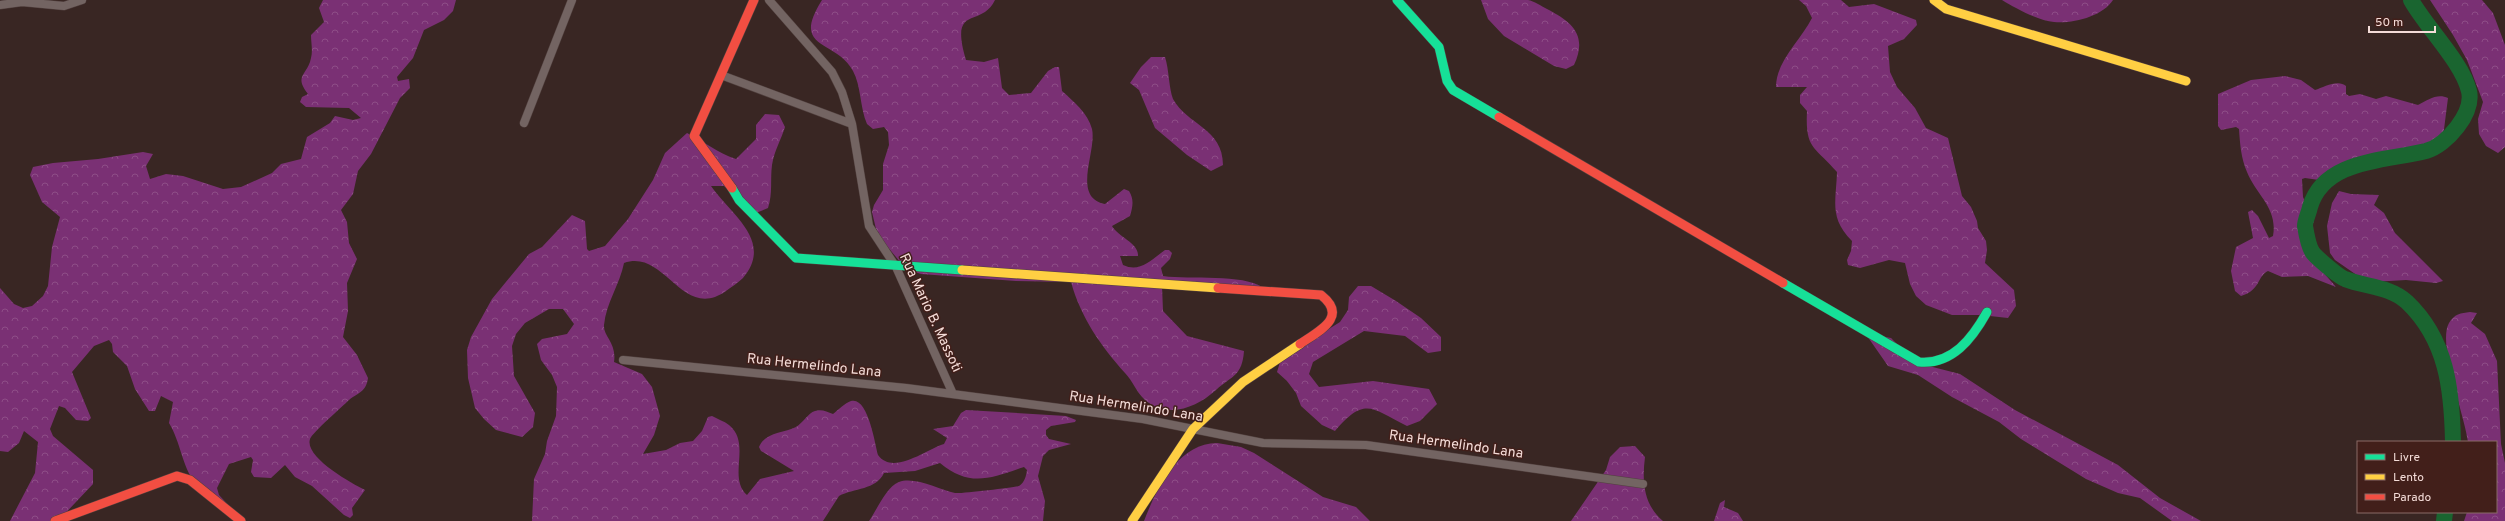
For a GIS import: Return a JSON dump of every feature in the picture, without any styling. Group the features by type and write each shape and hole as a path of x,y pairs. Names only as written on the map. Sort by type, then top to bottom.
{"street":[{"path":"0,5 22,2 64,6 82,0"},
{"path":"524,122 572,0"},
{"path":"754,0 694,136 727,179 739,200 796,258 896,267 1321,295 1328,299 1333,312 1327,326 1243,382 1193,429 1132,521"},
{"path":"1397,0 1439,47 1447,80 1453,90 1919,362 1929,364 1944,360 1972,336 1987,312"},
{"path":"1934,0 1946,9 2186,81"},
{"name":"Rua Mario B. Massoti","path":"768,1 832,72 842,92 852,124 869,226 896,267 953,394"},
{"path":"721,75 852,124"},
{"name":"Rua Hermelindo Lana","path":"623,360 953,394 1143,419 1263,443 1366,445 1643,484"},
{"path":"55,521 177,476 190,480 241,521"}],"green space":[{"path":"323,0 456,0 453,11 444,20 424,30 413,58 397,77 398,81 409,79 410,88 400,98 371,154 358,171 353,194 341,210 347,222 349,243 357,259 347,283 348,311 343,337 357,355 368,378 364,389 349,400 312,436 310,439 310,446 314,454 330,469 365,490 352,508 353,515 350,518 344,515 312,486 295,477 285,465 271,478 254,477 251,472 253,460 251,457 229,464 217,488 219,495 233,510 208,494 195,483 187,469 169,423 173,402 161,396 155,411 149,411 135,389 127,366 113,352 112,344 109,340 94,346 72,372 91,418 88,421 76,420 65,408 59,406 50,429 53,436 93,470 93,484 58,521 10,521 35,473 38,442 24,431 19,443 8,452 0,451 0,288 14,304 23,308 32,306 43,296 48,286 52,247 60,217 42,202 30,175 33,167 53,163 98,159 143,152 153,154 146,166 150,179 166,174 183,176 223,189 241,187 272,173 281,164 301,159 307,137 330,123 335,116 353,120 361,118 349,108 306,107 300,102 302,97 308,94 302,83 302,79 311,58 311,35 324,22 319,8"},
{"path":"822,0 995,0 989,9 964,24 961,31 966,60 984,62 998,58 1002,88 1009,95 1031,93 1048,71 1055,67 1059,67 1062,91 1084,113 1092,129 1093,139 1087,183 1089,193 1095,200 1105,204 1124,189 1129,191 1132,197 1130,216 1112,226 1135,247 1137,251 1138,256 1120,256 1123,265 1129,267 1140,266 1165,250 1169,250 1172,253 1170,259 1161,268 1163,276 1242,280 1254,283 1264,288 1162,286 1163,311 1187,336 1244,351 1241,366 1236,374 1200,402 1182,409 1163,409 1154,406 1142,397 1128,376 1100,342 1080,308 1071,282 1016,281 921,274 906,269 886,245 876,229 872,212 874,205 883,190 883,164 889,145 888,132 884,127 873,129 867,124 858,83 853,71 845,61 819,43 813,36 811,28 813,16"},
{"path":"1481,0 1533,1 1564,19 1575,31 1578,38 1578,55 1574,65 1566,69 1554,66 1504,36 1488,19"},
{"path":"1799,0 1841,0 1849,7 1874,4 1916,20 1917,25 1904,39 1888,46 1890,72 1897,87 1915,108 1926,128 1948,138 1962,196 1971,207 1977,221 1978,228 1986,241 1987,250 1985,263 2014,290 2016,306 2008,318 1981,315 1952,315 1926,305 1916,296 1910,284 1905,263 1889,260 1860,268 1848,265 1847,260 1851,251 1852,241 1840,225 1837,217 1835,201 1837,172 1817,152 1810,141 1807,124 1807,111 1800,103 1800,95 1807,87 1776,87 1777,77 1784,60 1812,18 1806,6"},
{"path":"2002,0 2113,0 2108,6 2095,15 2087,18 2070,22 2054,22 2034,17"},
{"path":"2430,0 2482,0 2493,13 2505,45 2505,147 2498,153 2486,146 2479,134 2478,119 2483,102 2467,60 2453,35"},
{"path":"1151,57 1165,57 1173,99 1179,108 1211,135 1217,143 1221,153 1223,165 1211,171 1187,155 1155,128 1139,90 1130,83 1141,67"},
{"path":"2285,76 2301,80 2315,90 2335,83 2343,84 2346,86 2346,94 2349,96 2360,94 2376,99 2386,96 2418,105 2429,99 2440,96 2448,98 2443,137 2434,148 2377,164 2353,166 2319,180 2302,179 2303,197 2314,222 2302,234 2303,241 2310,256 2336,287 2308,276 2282,277 2268,271 2262,276 2252,290 2241,296 2235,291 2231,271 2236,247 2253,238 2248,212 2252,210 2258,216 2269,238 2273,236 2274,226 2270,210 2251,180 2245,167 2241,151 2239,129 2236,127 2221,130 2218,126 2218,94 2251,80"},
{"path":"765,114 779,115 785,127 773,160 768,208 756,213 724,186 711,186 738,218 752,240 754,252 751,265 743,278 726,291 711,298 697,298 685,292 651,265 638,261 624,263 607,309 604,329 614,350 614,362 642,374 652,387 660,416 654,435 643,454 666,450 680,443 693,441 702,431 708,417 712,416 729,425 736,433 740,451 739,479 741,488 747,495 760,479 794,471 761,451 759,447 766,438 796,427 812,412 818,410 833,414 851,401 857,401 866,413 873,432 878,455 884,461 892,463 910,459 944,444 947,438 933,429 953,426 961,413 966,410 1066,416 1076,420 1075,422 1051,426 1046,430 1046,435 1049,439 1071,444 1049,450 1043,456 1038,476 1045,501 1043,521 869,521 886,494 899,482 920,482 955,493 999,489 1019,486 1026,477 1027,470 1024,467 1001,475 971,478 961,476 940,463 915,471 884,473 876,483 839,496 823,521 532,521 534,479 545,454 547,441 556,416 557,387 552,375 541,360 537,344 542,339 567,334 574,324 563,309 549,309 525,323 516,334 512,346 514,376 535,413 533,427 522,437 496,430 475,408 468,378 467,350 471,337 492,299 529,254 542,247 572,215 585,221 587,249 589,251 605,246 628,219 653,180 665,153 687,133 723,154 736,159 756,139 756,125"},
{"path":"2339,191 2351,194 2379,195 2374,205 2384,213 2395,233 2443,281 2436,283 2406,280 2372,282 2361,278 2335,260 2330,253 2327,226 2332,203"},
{"path":"1358,286 1371,286 1421,318 1441,337 1441,351 1428,353 1405,336 1364,331 1313,362 1309,374 1319,387 1373,381 1429,389 1437,404 1420,421 1407,426 1376,410 1361,409 1345,420 1335,431 1322,425 1301,406 1296,393 1287,381 1277,372 1281,359 1340,322 1348,310 1349,297"},
{"path":"2477,313 2471,323 2485,334 2497,361 2501,444 2505,463 2505,521 2464,521 2467,513 2497,513 2497,441 2468,441 2446,347 2446,333 2449,323 2458,314"},
{"path":"1865,333 1891,338 1905,352 1921,364 1960,374 2015,410 2118,465 2160,498 2201,521 2172,521 2140,498 2118,493 2086,479 2021,439 1999,422 1952,397 1918,375 1888,366"},
{"path":"1217,443 1241,447 1254,453 1323,497 1356,507 1370,521 1144,521 1162,482 1180,459 1203,445"},
{"path":"1635,446 1645,457 1645,492 1651,507 1663,521 1571,521 1606,470 1610,457 1620,447"},
{"path":"1725,500 1724,507 1738,513 1743,521 1714,521 1720,503"}],"waterway":[{"path":"2411,0 2425,22 2452,57 2465,80 2469,91 2469,100 2463,118 2450,135 2434,148 2426,151 2375,160 2342,171 2328,179 2317,191 2310,207 2305,226 2309,244 2313,253 2333,271 2342,278 2393,293 2407,302 2420,317 2431,333 2439,349 2445,367 2449,385 2453,441"},
{"path":"2444,521 2445,513"}],"traffic: fast":[{"path":"1397,0 1439,47 1447,81 1453,90 1499,117"},
{"path":"732,188 739,200 796,258 962,270"},
{"path":"1783,283 1919,362 1931,362 1951,355 1975,332 1987,312"}],"traffic: slow":[{"path":"1934,0 1946,9 2186,81"},
{"path":"962,270 1218,288"},
{"path":"1132,521 1193,429 1243,382 1300,344"}],"traffic: jam":[{"path":"732,188 694,136 754,0"},
{"path":"1499,117 1783,283"},
{"path":"1218,288 1321,295 1329,303 1332,310 1332,317 1322,329 1300,344"},
{"path":"55,521 177,476 190,480 241,521"}]}
